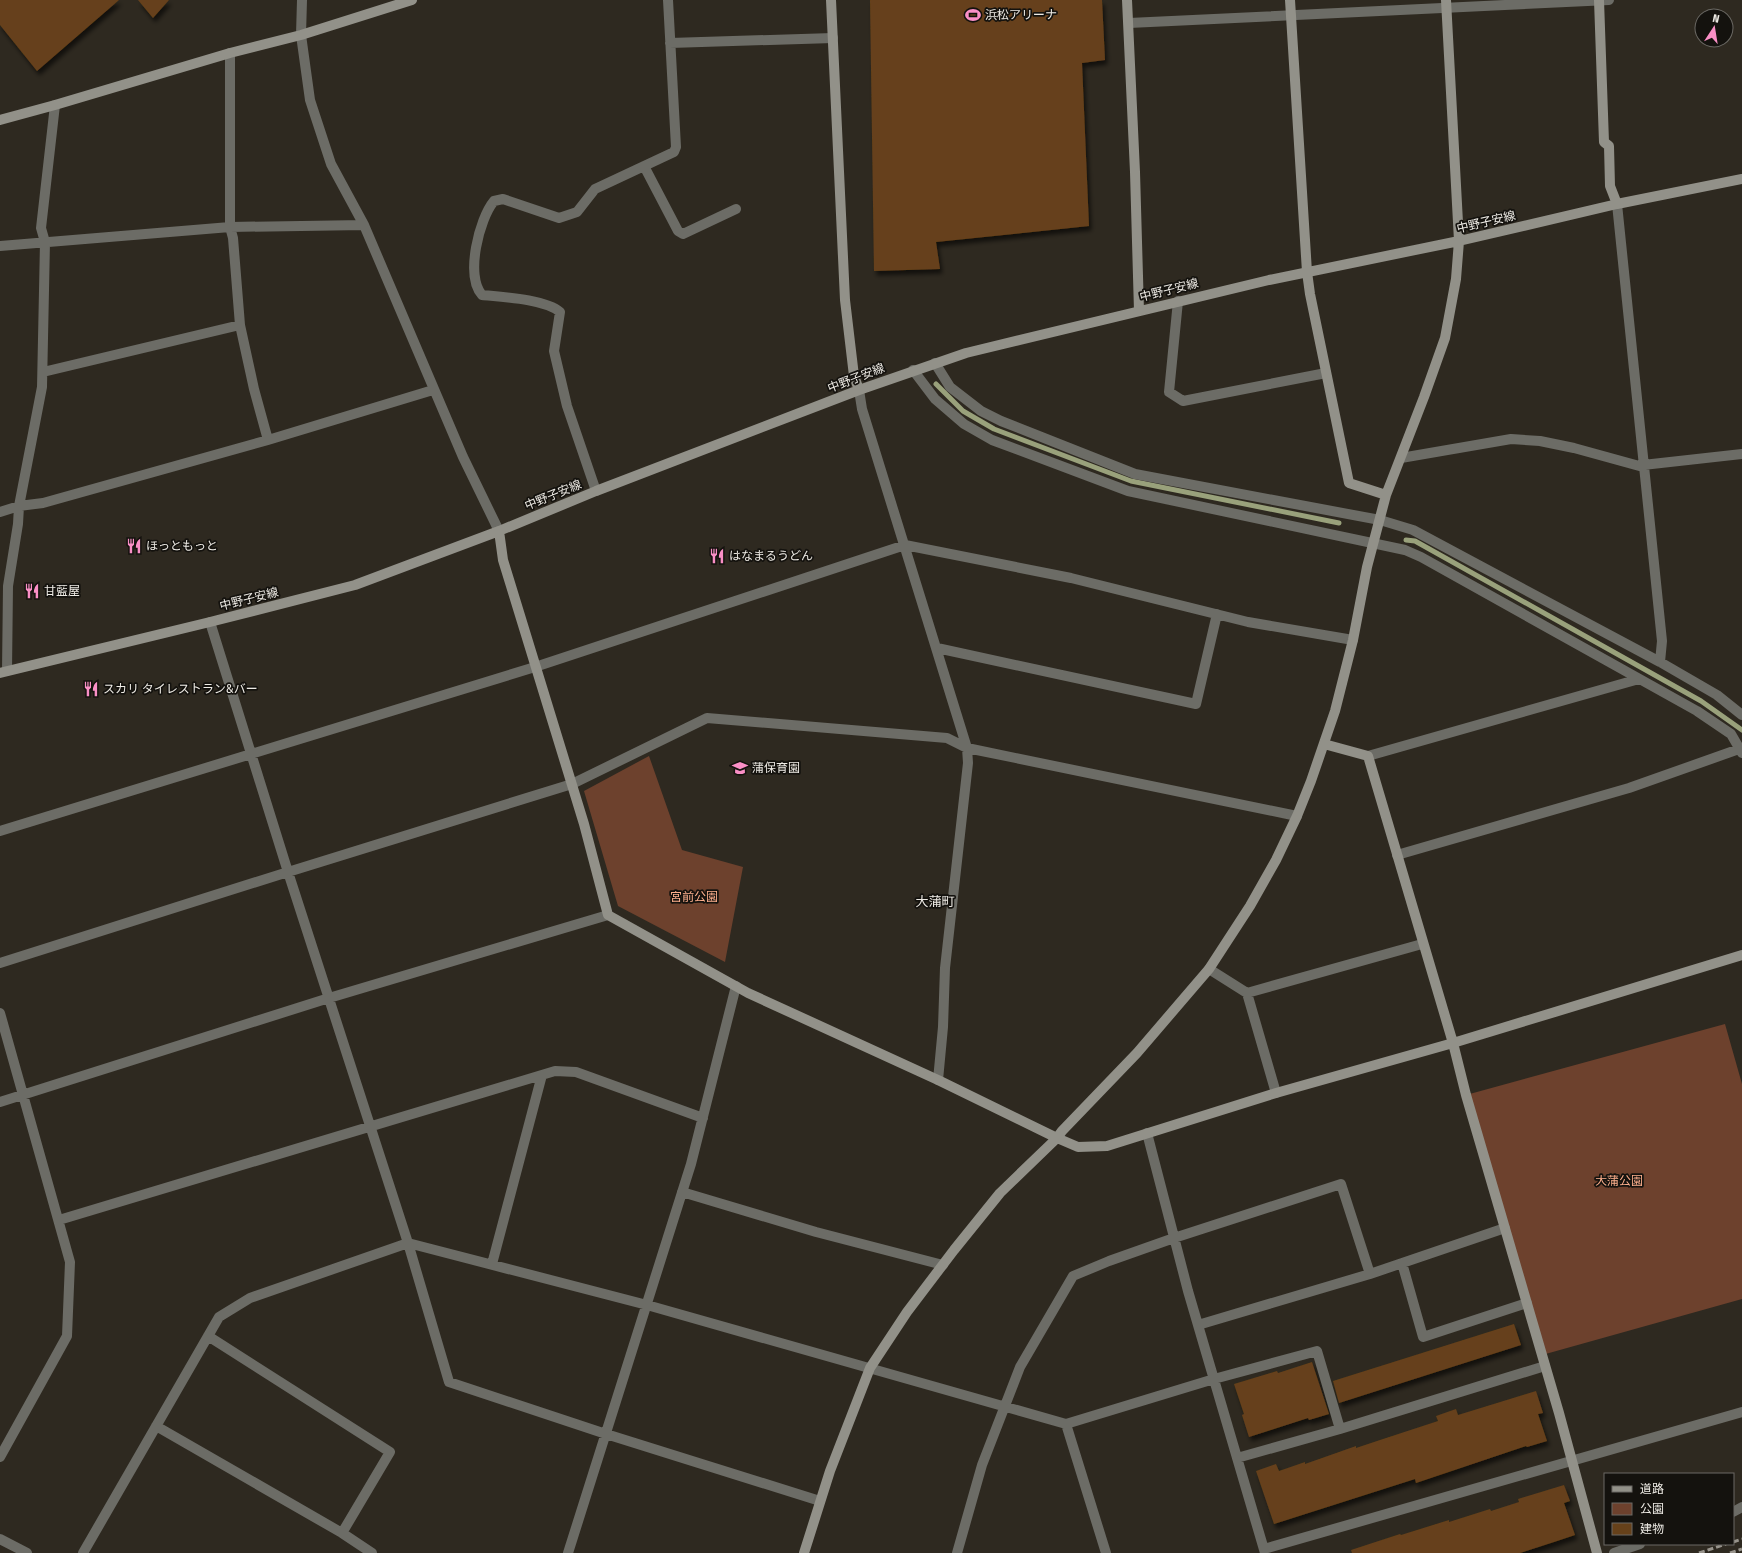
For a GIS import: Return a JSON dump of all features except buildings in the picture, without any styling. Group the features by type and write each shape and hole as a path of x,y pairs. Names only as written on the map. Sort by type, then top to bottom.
{"street":[{"path":"302,0 300,35 310,100 331,164 364,225 433,390 463,458 499,531 503,560 584,824 608,915"},
{"path":"0,120 300,35 412,0"},
{"path":"596,491 566,406 554,351 560,312 553,306 512,297 482,295 475,284 476,239 489,206 494,201 503,199 559,218 577,212 595,189 674,152 676,147 668,0"},
{"path":"831,0 845,300 854,376 859,390 862,409 968,748 968,764 945,968 943,1027 938,1080"},
{"path":"1127,0 1138,311"},
{"path":"1290,0 1307,272 1326,373 1349,483 1386,495"},
{"path":"1600,0 1604,142 1609,146 1610,186 1617,204 1662,641 1660,662"},
{"path":"1129,23 1447,4 1609,0"},
{"path":"804,1553 830,1471 870,1368 907,1312 1000,1194 1057,1138 1137,1053 1209,969 1250,906 1276,860 1297,816 1335,711 1353,640 1367,567 1386,495 1445,338 1456,279 1459,241 1447,4"},
{"path":"670,43 832,38"},
{"path":"230,54 230,227 233,238 240,325 254,389 268,440"},
{"path":"4,672 8,586 18,524 19,506 37,420 42,387 45,242 41,228 55,105"},
{"path":"644,166 678,231 683,234 736,209"},
{"name":"中野子安線","path":"4,672 355,585 499,531 596,491 859,390 913,370 1011,341 1307,272 1459,241 1617,204 1742,179"},
{"path":"0,246 230,227 364,225"},
{"path":"1178,301 1168,392 1183,401 1326,373"},
{"path":"43,372 240,325"},
{"path":"935,363 950,388 981,411 1001,421 1135,474 1380,520 1413,530 1660,662 1717,695 1742,714"},
{"path":"913,370 935,399 964,424 992,440 1128,491 1405,550 1421,557 1697,711 1731,734 1741,750 1629,788 1397,855"},
{"path":"0,512 19,506 43,503 268,440 433,390"},
{"path":"1401,458 1511,439 1540,441 1574,448 1643,466 1742,454"},
{"path":"0,831 535,667 905,545 1071,578 1248,622 1353,640"},
{"path":"937,648 1196,704 1217,614"},
{"path":"210,622 288,872 408,1243 449,1382 606,1434 820,1501"},
{"path":"1324,744 1368,756 1639,680"},
{"path":"0,963 572,784 707,718 947,738 968,748 1297,816"},
{"path":"1368,756 1422,944 1453,1043 1572,1460 1597,1553"},
{"path":"0,1102 329,998 608,915 736,986 938,1080 1057,1138 1078,1147 1107,1146 1276,1093 1453,1043 1742,955"},
{"path":"1247,993 1422,944"},
{"path":"1209,969 1247,993 1276,1093"},
{"path":"568,1553 692,1164 736,986"},
{"path":"0,1013 70,1262 70,1300 67,1336 0,1457"},
{"path":"59,1220 555,1071 576,1072 703,1118"},
{"path":"492,1264 542,1075"},
{"path":"1147,1133 1198,1325 1264,1551 1572,1460 1742,1412"},
{"path":"957,1553 982,1465 1020,1367 1073,1276 1109,1261 1174,1238 1341,1184 1370,1274"},
{"path":"682,1192 816,1232 943,1265"},
{"path":"1198,1325 1370,1274 1505,1228"},
{"path":"83,1553 220,1317 250,1298 408,1243 646,1305 1066,1424 1214,1379 1317,1351 1340,1429"},
{"path":"1402,1263 1423,1337 1526,1303"},
{"path":"208,1336 390,1452 342,1533"},
{"path":"1237,1458 1340,1429 1545,1366"},
{"path":"1066,1424 1106,1553"},
{"path":"156,1426 342,1533 372,1553"},
{"path":"0,1539 27,1553"},
{"path":"1614,1553 1637,1545"}],"green space":[{"name":"宮前公園","path":"649,756 682,850 743,867 725,962 618,906 584,791"},
{"name":"大蒲公園","path":"1725,1024 1742,1084 1742,1299 1542,1355 1466,1095"}],"waterway":[{"path":"936,384 963,411 994,429 1131,481 1339,523"},
{"path":"1406,540 1415,541 1701,701 1742,730"}],"railway":[{"path":"1734,1542 1742,1539"},
{"path":"1699,1553 1723,1545"},
{"path":"1730,1553 1742,1549"}],"place":[{"name":"浜松アリーナ","path":"973,15"},
{"name":"ほっともっと","path":"134,546"},
{"name":"はなまるうどん","path":"717,556"},
{"name":"甘藍屋","path":"32,591"},
{"name":"スカリ タイレストラン&バー","path":"91,689"},
{"name":"蒲保育園","path":"740,768"}],"district":[{"name":"大蒲町","path":"935,901"}]}
